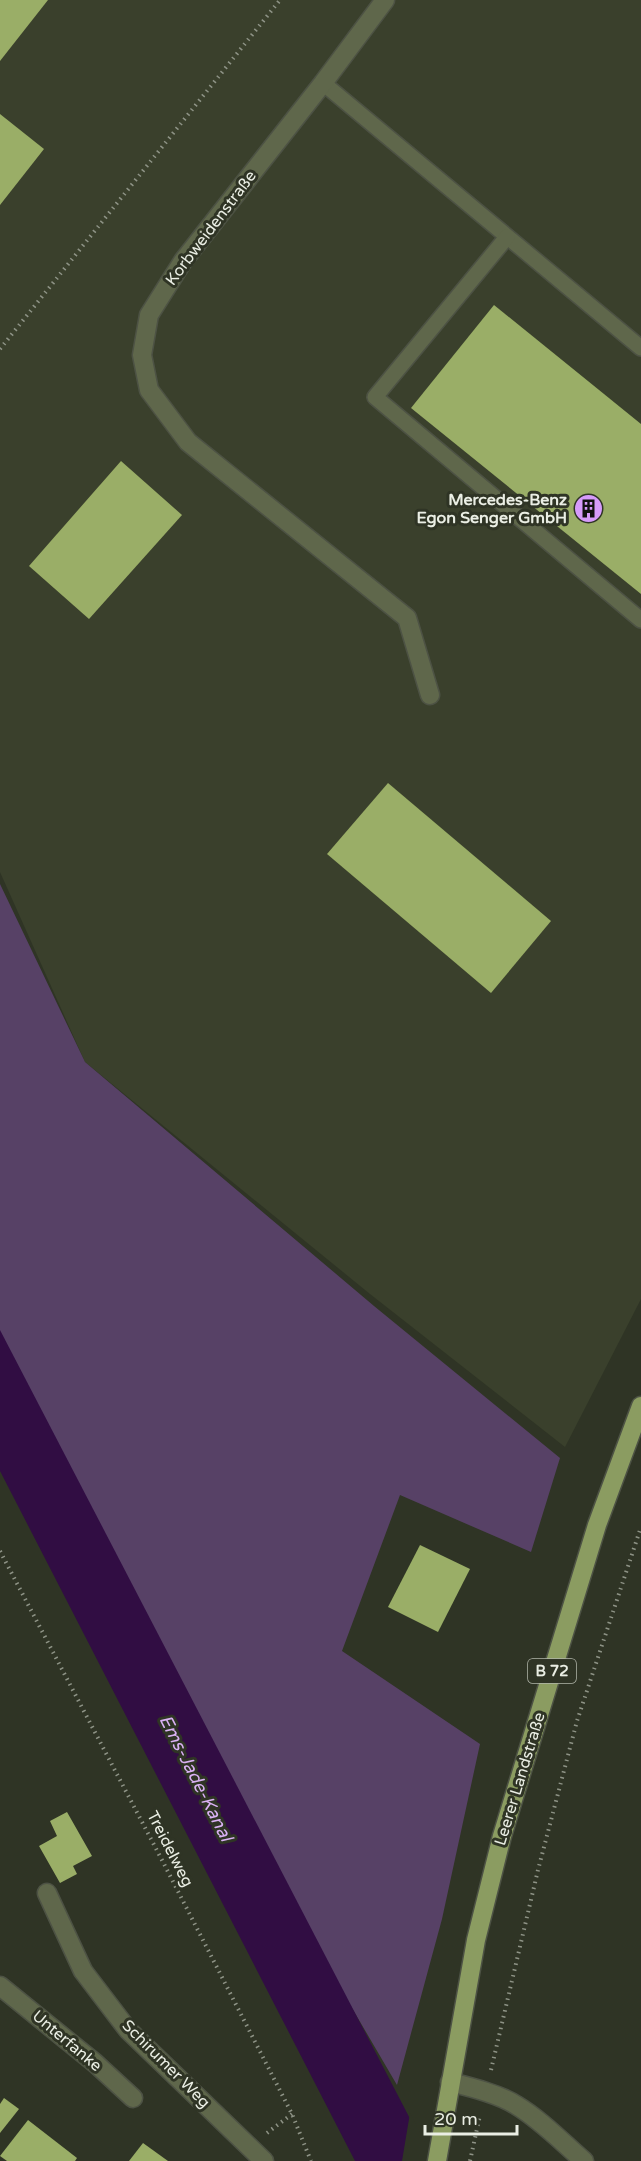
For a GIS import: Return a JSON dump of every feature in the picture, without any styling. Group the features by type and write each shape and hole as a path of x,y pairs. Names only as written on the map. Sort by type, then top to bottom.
{"main road":[{"name":"Leerer Landstraße","path":"437,2161 476,1940 502,1836 597,1525 641,1406"}],"street":[{"name":"Korbweidenstraße","path":"385,0 183,261 149,315 142,355 149,390 188,442 408,618 430,695"},
{"name":"Schirumer Weg","path":"47,1893 83,1971 128,2030 264,2161"},
{"name":"Unterfanke","path":"0,1986 95,2063 133,2098"},
{"path":"449,2090 486,2093 515,2104 584,2161"}],"lane":[{"path":"323,83 641,348"},
{"path":"507,237 375,397 641,620"}],"path":[{"path":"0,349 280,0"},
{"path":"470,2161 538,1869 577,1721 641,1527"},
{"name":"Treidelweg","path":"0,1551 292,2114 311,2161"}],"shaded area":[{"path":"0,0 641,0 641,1299 565,1447 370,1294 85,1062 0,872"},
{"path":"0,884 85,1062 374,1306 560,1458 531,1552 400,1495 342,1651 480,1744 442,1919 397,2085 342,1991 0,1332"}],"water":[{"name":"Ems-Jade-Kanal","path":"0,1330 432,2161 355,2161 0,1471"}],"pier":[{"path":"410,2113 434,2160 435,2161 402,2161"}],"building":[{"path":"0,0 48,0 0,61"},
{"path":"0,114 44,149 0,205"},
{"name":"Mercedes-Benz Egon Senger GmbH","path":"494,305 641,424 641,594 411,408"},
{"path":"121,461 182,515 89,619 29,566"},
{"path":"388,783 551,921 491,993 327,854"},
{"path":"420,1545 470,1569 438,1632 388,1607"},
{"path":"67,1812 92,1856 73,1866 77,1874 60,1883 39,1846 57,1836 50,1821"},
{"path":"4,2098 19,2109 0,2133 0,2104"},
{"path":"28,2120 77,2158 75,2161 7,2161 0,2156"},
{"path":"143,2143 168,2161 129,2161"}],"place":[{"name":"Mercedes-Benz Egon Senger GmbH","path":"588,509"}]}
